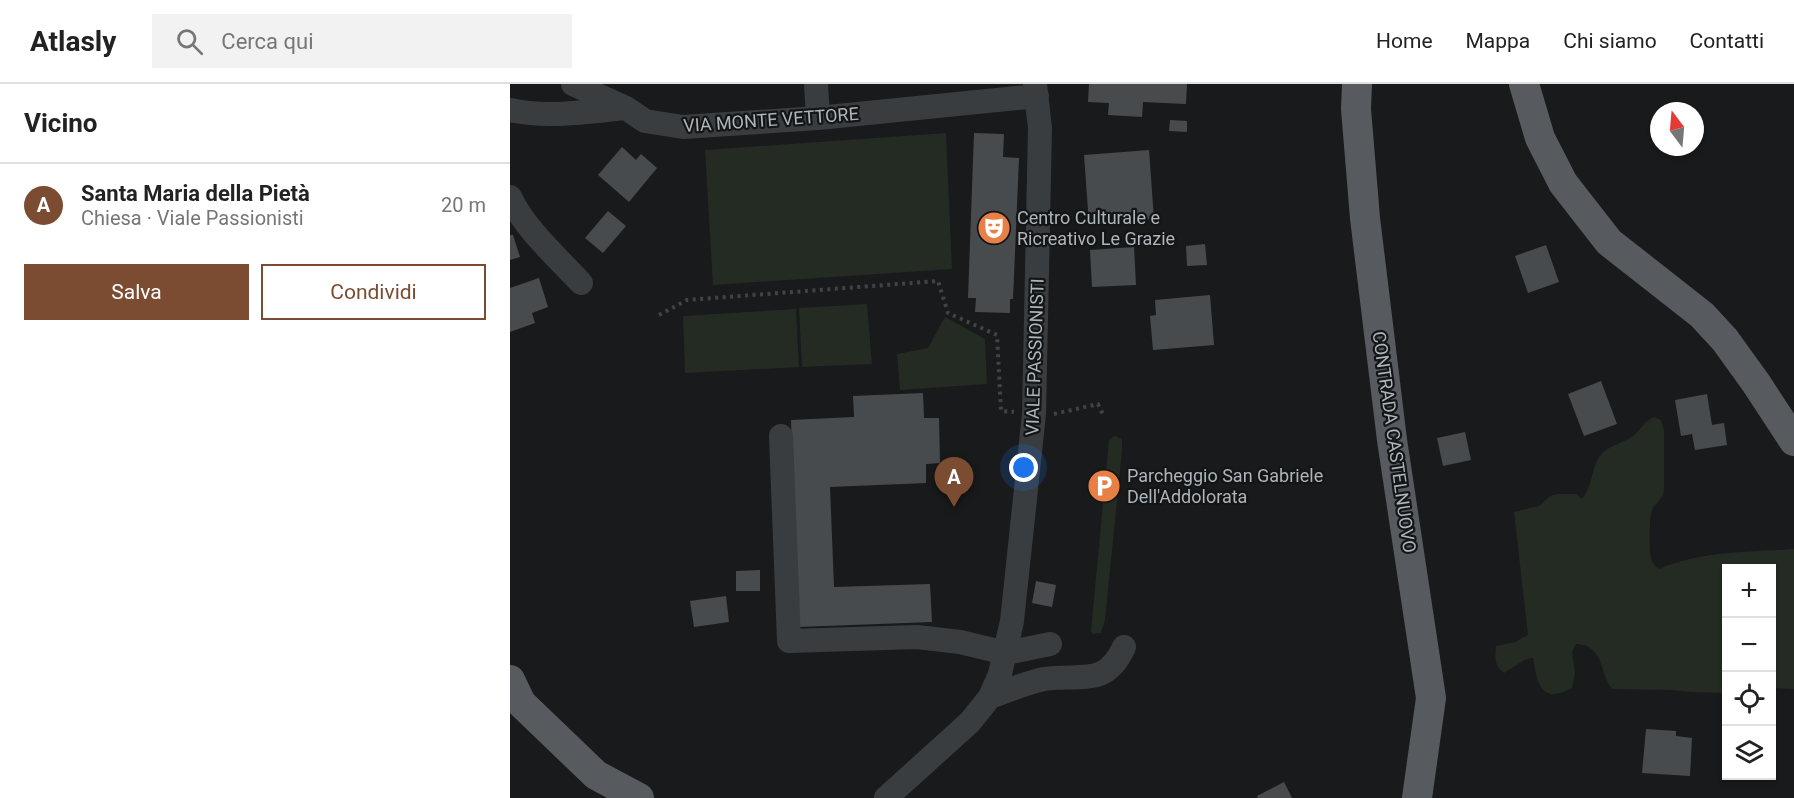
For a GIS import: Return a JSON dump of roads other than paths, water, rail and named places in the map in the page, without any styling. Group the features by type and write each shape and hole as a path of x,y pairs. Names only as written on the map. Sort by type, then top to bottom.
{"main road":[{"name":"CONTRADA CASTELNUOVO","path":"1357,84 1356,109 1366,230 1392,440 1431,698 1417,798"},
{"path":"1524,84 1540,138 1563,183 1609,242 1702,315 1725,340 1794,441"},
{"path":"510,680 521,703 596,775 639,798"}],"street":[{"name":"VIA MONTE VETTORE","path":"573,84 626,108 645,121 682,127 818,118 1036,90"},
{"path":"510,110 586,112 626,108 621,84"},
{"path":"816,84 818,118"},
{"name":"VIALE PASSIONISTI","path":"886,798 970,722 990,697 1006,653 1012,621 1034,414 1040,128 1036,90"},
{"path":"510,196 515,208 527,223 581,283"},
{"path":"781,436 789,641 917,637 960,642 1006,653 1050,644 1031,636 1012,621"},
{"path":"990,697 1044,679 1084,679 1102,674 1117,661 1124,647"},
{"path":"1006,653 1022,670 1044,679"}],"place":[{"name":"Centro Culturale e Ricreativo Le Grazie","path":"994,228"},
{"name":"Parcheggio San Gabriele Dell'Addolorata","path":"1104,486"},
{"name":"Santa Maria della Pietà","path":"954,507"}]}
